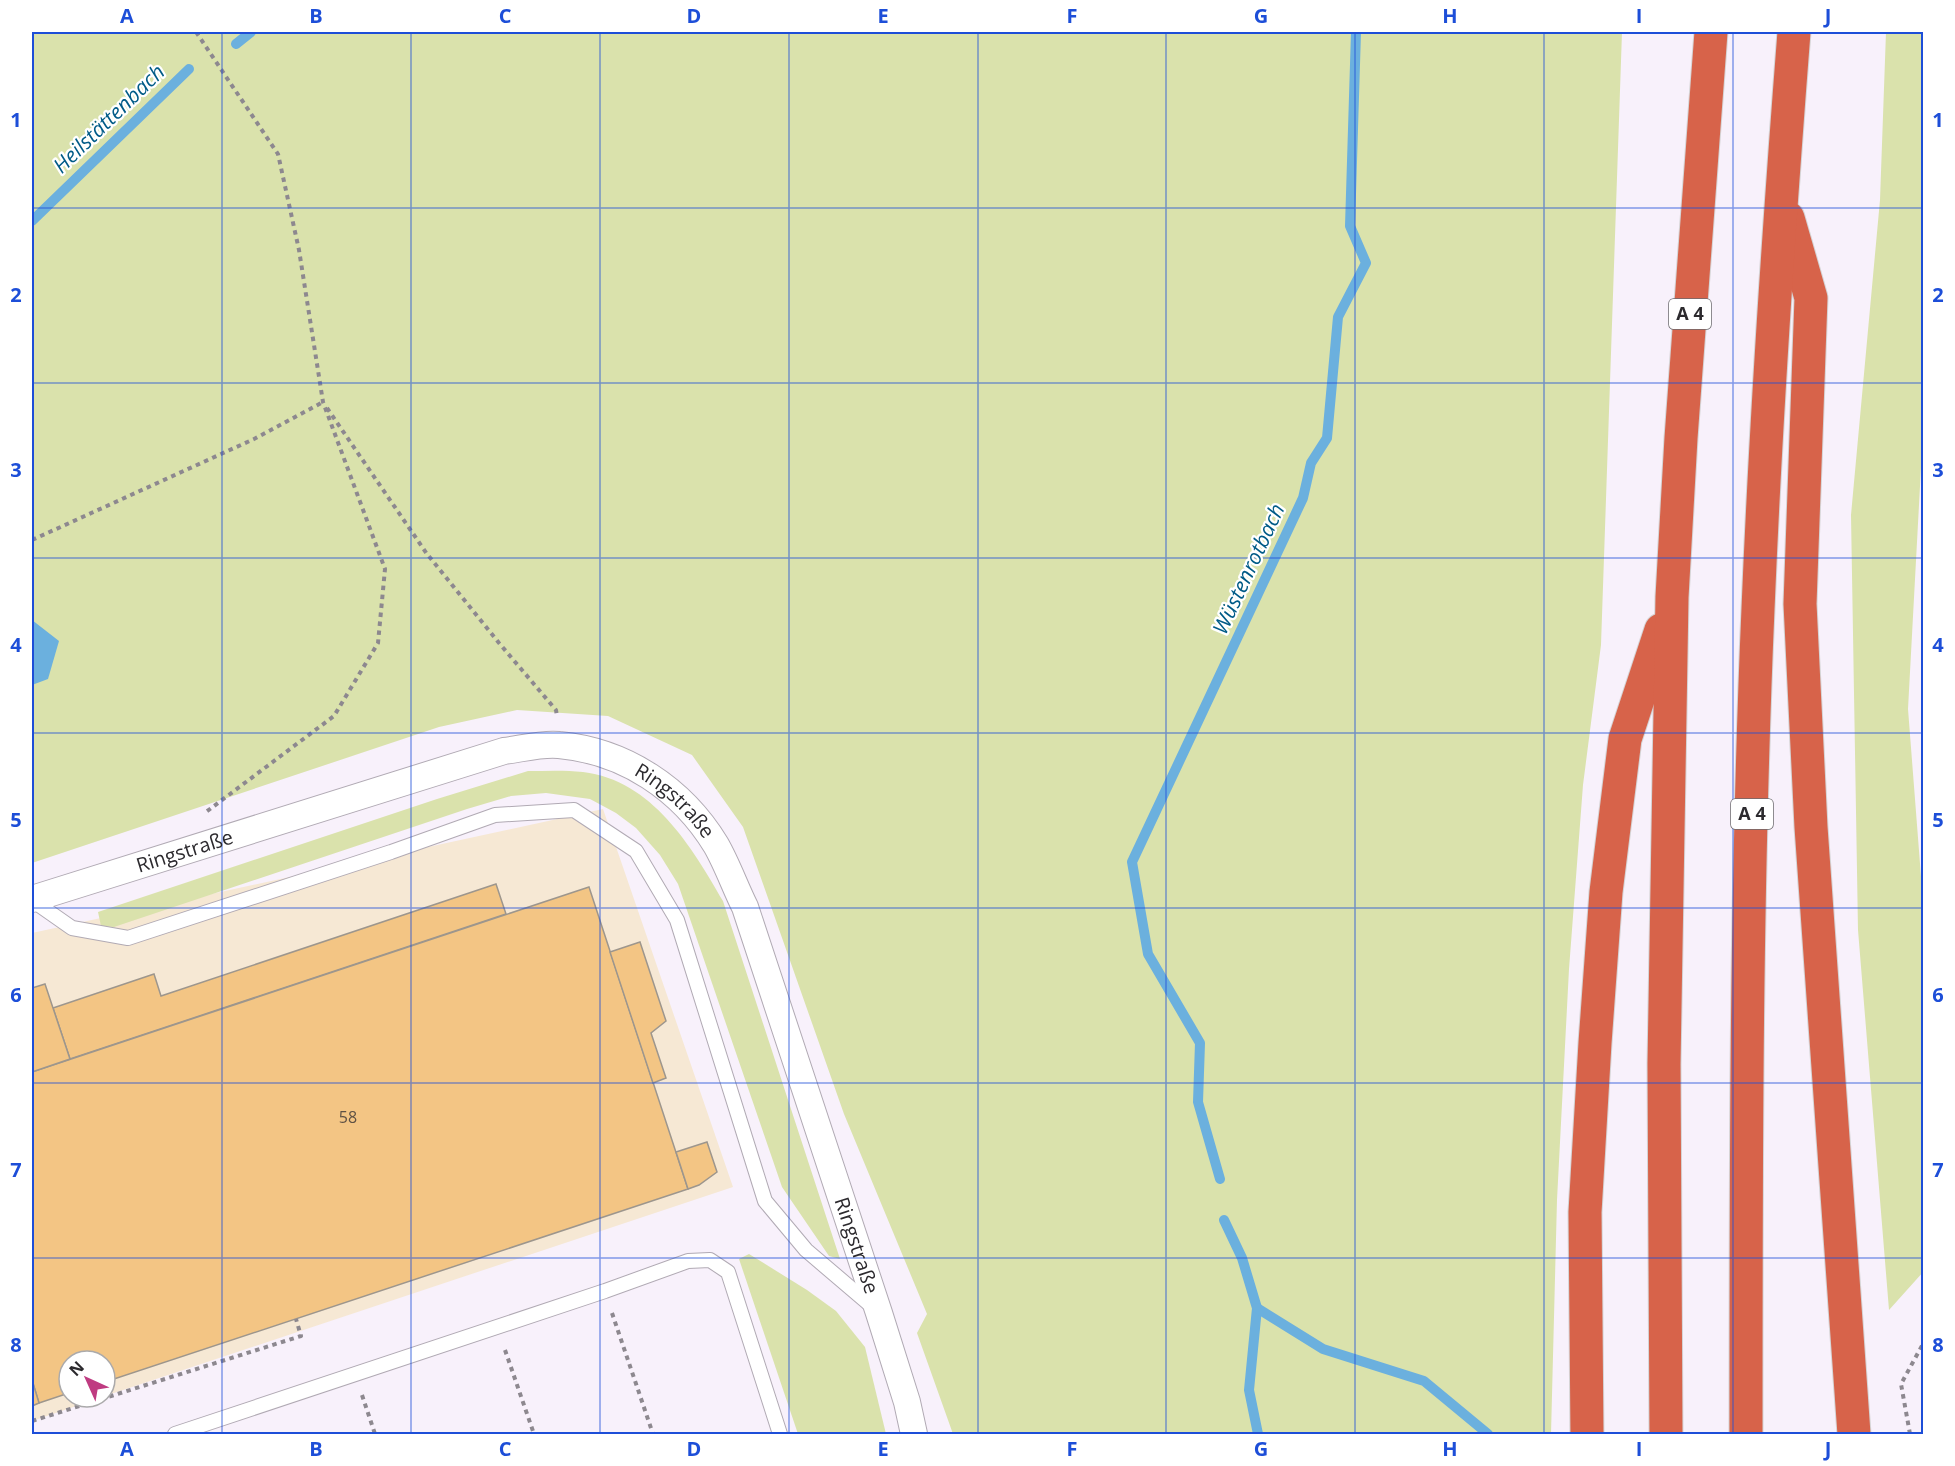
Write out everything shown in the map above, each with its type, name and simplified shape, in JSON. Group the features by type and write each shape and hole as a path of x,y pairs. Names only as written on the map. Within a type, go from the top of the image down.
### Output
{"highway":[{"name":"A 4","path":"1666,1434 1664,1064 1672,597 1681,438 1711,32"},
{"name":"A 4","path":"1746,1434 1747,1034 1757,646 1780,193 1794,32"},
{"path":"1780,193 1811,298 1800,604 1811,827 1854,1434"},
{"path":"1587,1434 1586,1212 1606,892 1625,739 1672,597"}],"street":[{"name":"Ringstraße","path":"32,900 504,751 558,744 604,754 646,772 689,806 716,846 745,908 879,1313 907,1402 914,1434"}],"lane":[{"path":"32,900 72,928 128,938 392,852 495,815 574,810 636,851 677,920 765,1201 807,1250 879,1313"},
{"path":"175,1434 688,1261 710,1260 728,1272 780,1434"}],"path":[{"path":"196,32 278,154 299,250 324,402 385,569 378,644 334,716 204,813 204,845"},
{"path":"32,540 254,439 324,402"},
{"path":"324,402 427,554 556,710 558,744"},
{"path":"604,1291 653,1434"},
{"path":"32,1421 301,1336 296,1319"},
{"path":"498,1326 534,1434"},
{"path":"1910,1434 1901,1384 1923,1342"},
{"path":"355,1374 375,1434"}],"shaded area":[{"path":"603,809 733,1187 117,1392 117,1349 57,1349 57,1409 68,1409 32,1421 32,933"}],"green space":[{"path":"32,32 1622,32 1601,645 1583,785 1569,969 1557,1200 1551,1434 953,1434 917,1333 927,1314 844,1114 743,827 692,755 608,716 517,710 439,727 32,863"},
{"path":"1886,32 1924,32 1924,412 1908,709 1924,915 1924,1271 1889,1310 1858,930 1851,515 1880,200"},
{"path":"528,771 583,772 608,778 630,788 667,819 698,859 723,901 840,1259 829,1256 782,1187 678,884 660,855 636,828 616,813 590,799 546,793 511,796 114,927 101,926 98,912"},
{"path":"749,1254 836,1311 865,1347 886,1434 798,1434 739,1259"}],"water":[{"path":"32,620 59,641 48,679 32,685"}],"building":[{"path":"496,884 506,914 70,1059 53,1008 154,974 161,996"},
{"path":"589,887 688,1189 117,1378 117,1349 57,1349 57,1397 39,1403 32,1380 32,1072"},
{"path":"640,942 666,1021 651,1033 666,1078 653,1083 610,952"},
{"path":"45,984 70,1059 32,1072 32,988"},
{"path":"707,1142 717,1172 699,1185 688,1189 676,1152"},
{"path":"32,1380 39,1403 32,1406"}],"waterway":[{"name":"Heilstättenbach","path":"236,44 251,32"},
{"name":"Wüstenrotbach","path":"1220,1179 1198,1102 1200,1043 1148,954 1132,862 1303,498 1311,463 1327,438 1338,317 1366,263 1350,226 1356,32"},
{"name":"Heilstättenbach","path":"32,221 189,69"},
{"path":"1224,1220 1242,1258 1257,1308 1249,1390 1258,1434"},
{"path":"1257,1308 1323,1349 1424,1381 1488,1434"}]}
